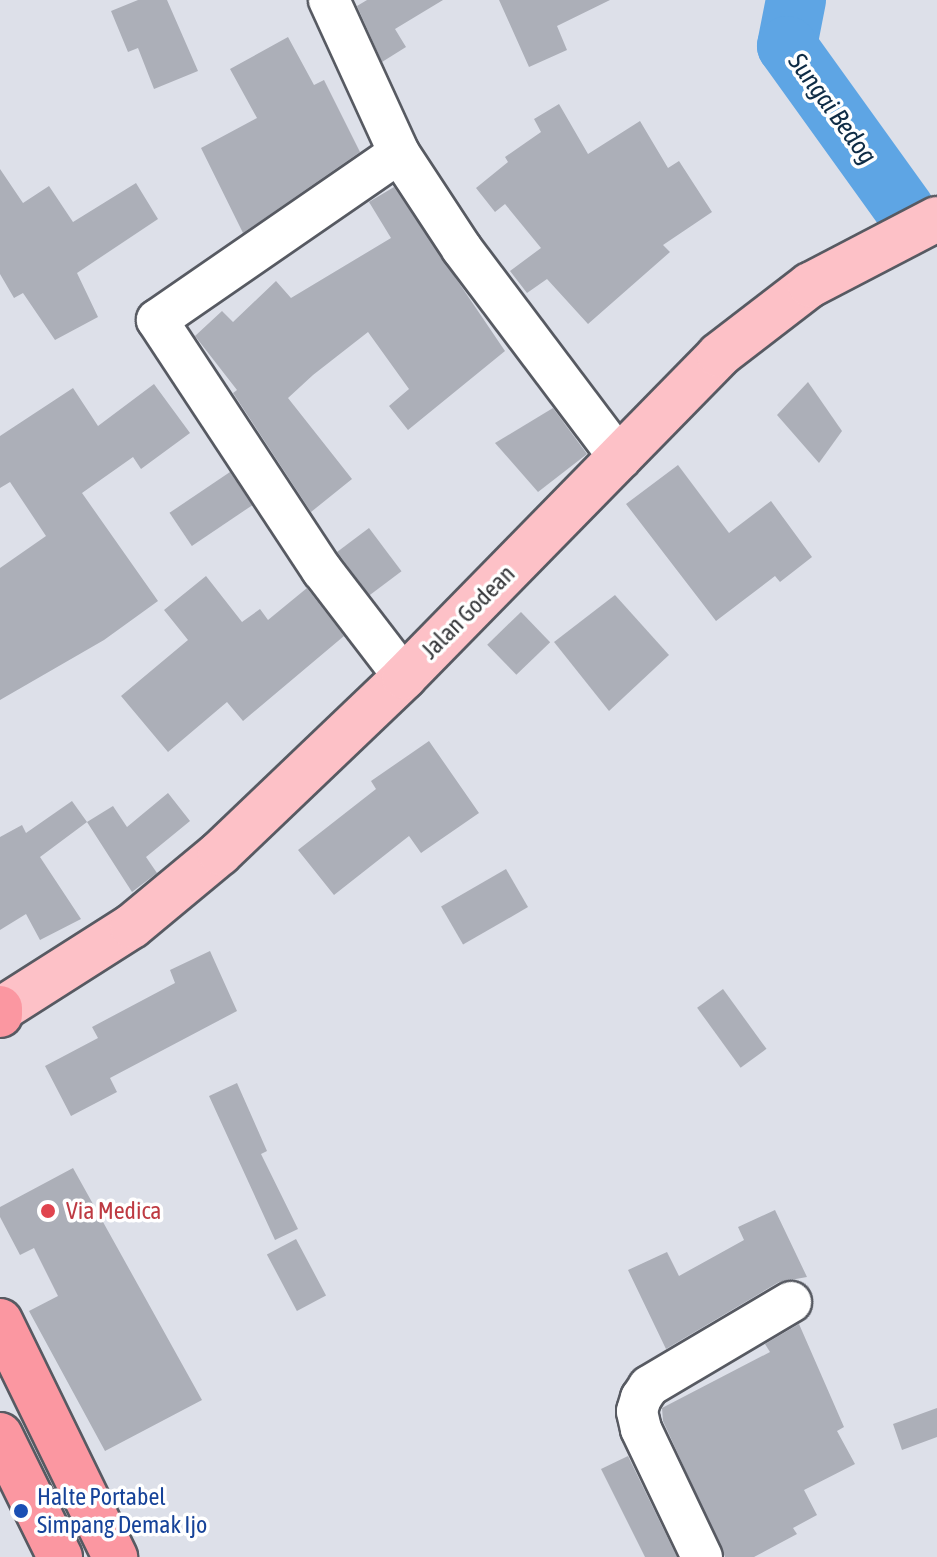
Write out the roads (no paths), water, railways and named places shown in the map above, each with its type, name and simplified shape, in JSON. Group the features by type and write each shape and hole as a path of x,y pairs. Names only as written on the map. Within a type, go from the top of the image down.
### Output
{"highway":[{"path":"0,1321 115,1557"},
{"path":"0,1435 60,1557"}],"main road":[{"name":"Jalan Godean","path":"1,1010 143,917 220,853 404,677 719,355 810,285 937,219"}],"street":[{"path":"329,0 399,153 462,249 620,459"},
{"path":"399,153 157,320 322,570 404,677"},
{"path":"702,1557 637,1411 649,1386 791,1302"}],"waterway":[{"name":"Sungai Bedog","path":"796,0 787,46 905,210"}],"place":[{"name":"Via Medica","path":"48,1211"},
{"name":"Halte Portabel Simpang Demak Ijo","path":"21,1511"}]}
